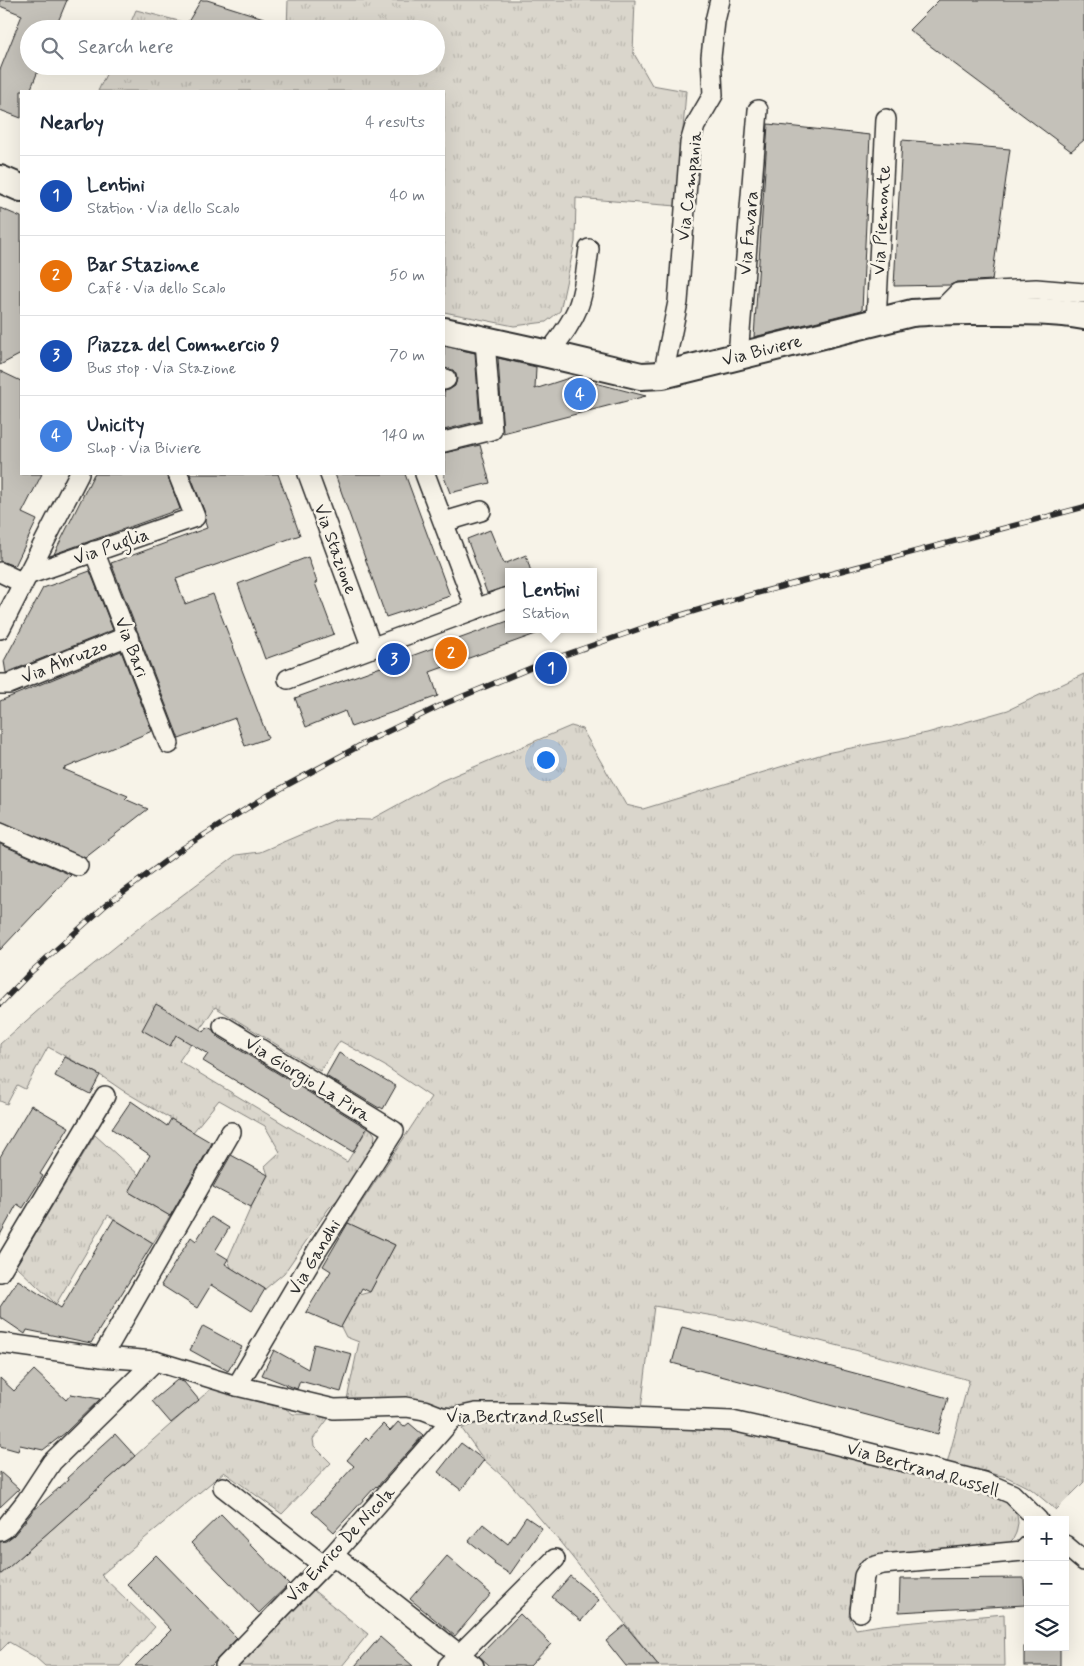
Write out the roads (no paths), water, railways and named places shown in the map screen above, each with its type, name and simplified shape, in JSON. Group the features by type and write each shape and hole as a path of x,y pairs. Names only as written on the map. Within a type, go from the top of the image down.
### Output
{"main road":[{"path":"0,180 20,188"},
{"name":"Via Biviere","path":"445,331 641,376 663,375 912,313 941,310 1064,312 1084,316"}],"street":[{"name":"Via Campania","path":"663,375 678,302 690,143 695,126 713,95 711,57 715,21 720,0"},
{"name":"Via Favara","path":"738,356 758,110"},
{"name":"Via Piemonte","path":"876,322 886,119"},
{"path":"548,354 566,330 578,306 589,249"},
{"path":"941,310 958,293 1036,289 1084,293"},
{"path":"445,442 492,430 485,341"},
{"path":"0,629 78,475"},
{"name":"Via Puglia","path":"25,579 94,551 195,517 178,475"},
{"name":"Via Stazione","path":"308,475 372,648"},
{"path":"425,475 473,602"},
{"path":"444,522 481,510"},
{"name":"Via Bari","path":"94,551 169,744"},
{"path":"0,572 25,579"},
{"path":"288,679 372,648 473,602 505,597"},
{"name":"Via Abruzzo","path":"0,684 9,684 128,636"},
{"path":"0,832 78,866"},
{"name":"Via Giorgio La Pira","path":"223,1026 394,1131"},
{"path":"0,1272 105,1096"},
{"name":"Via Gandhi","path":"238,1386 318,1249 394,1131"},
{"path":"102,1357 231,1132"},
{"name":"Via Bertrand Russell","path":"0,1343 102,1357 155,1361 238,1386 334,1409 406,1408 424,1410 442,1417 453,1418 476,1413 524,1413 732,1421 826,1442 984,1482 1012,1494 1034,1516"},
{"path":"0,1531 5,1528 27,1500 52,1462 155,1361"},
{"name":"Via Enrico De Nicola","path":"225,1666 328,1560 453,1418"},
{"path":"223,1487 328,1560 460,1662 554,1559"},
{"path":"860,1612 864,1576 869,1568 883,1564 1024,1549"},
{"path":"1069,1549 1084,1562"}],"railway":[{"path":"0,1004 31,972 106,905 183,848 267,796 372,739 444,704 550,660 668,619 735,599 1084,507"}],"place":[{"name":"Unicity","path":"580,394"},
{"name":"Bar Stazione","path":"451,653"},
{"name":"Piazza del Commercio 9","path":"394,659"},
{"name":"Lentini","path":"551,668"}]}
